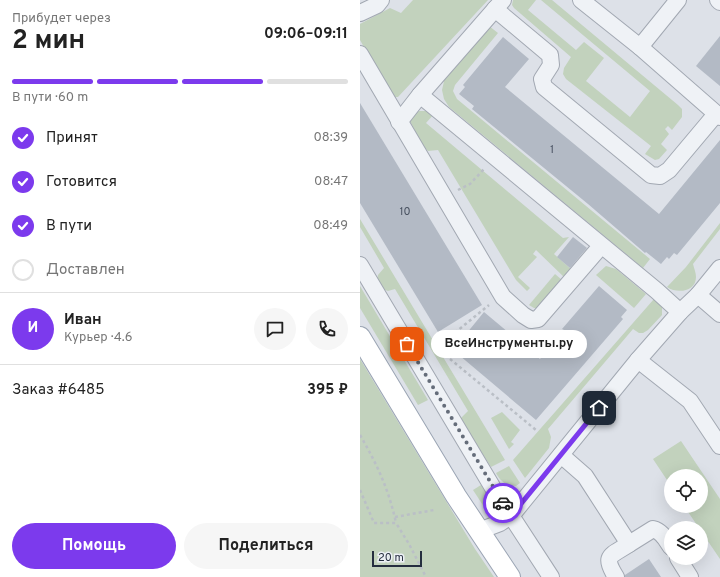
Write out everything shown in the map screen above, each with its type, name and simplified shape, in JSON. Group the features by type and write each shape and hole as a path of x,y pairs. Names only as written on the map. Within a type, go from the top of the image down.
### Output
{"main road":[{"path":"360,337 479,531 510,577"}],"street":[{"path":"360,13 376,5 381,0"},
{"path":"399,122 420,95 499,5 550,55 551,65 542,79 544,87 651,175 660,176 669,170 718,115 640,47 581,0"},
{"path":"640,47 678,0"},
{"path":"360,54 503,297 523,315 531,320 538,319 601,246"},
{"path":"420,95 657,291 680,312"},
{"path":"360,264 493,488 551,577"},
{"path":"479,531 500,523 511,516 638,360 680,312 698,296 720,268"},
{"path":"698,296 720,314"},
{"path":"638,360 690,401 720,446"},
{"path":"561,455 585,476 629,544"},
{"path":"616,577 608,564 612,555 653,529 658,530 664,536"},
{"path":"682,565 690,577"}],"path":[{"path":"461,189 476,179 494,157"},
{"path":"441,344 486,307 503,297"},
{"path":"450,359 536,430"},
{"path":"360,435 373,457 390,496 396,523 426,577"},
{"path":"360,490 374,523 396,523"},
{"path":"395,517 434,510"}],"green space":[{"path":"413,0 488,0 398,97 393,97 360,40 360,24 390,8 401,13"},
{"path":"513,0 536,0 528,10 576,50 584,42 604,58 586,81 630,117 650,91 541,0 552,0 682,109 682,117 672,130 668,126 665,129 669,134 661,144 667,150 659,159 655,160 645,154 651,146 566,79 563,74 564,68 571,57 514,8 512,5"},
{"path":"489,26 498,33 455,85 453,91 457,99 650,259 643,268 449,107 444,99 442,90 445,77"},
{"path":"419,111 430,111 434,114 426,123 563,238 569,237 554,254 572,270 565,278 536,250 533,254 537,257 518,277 530,288 527,291 516,280 438,150 428,151 423,146 410,121"},
{"path":"360,219 505,460 491,467 460,419 468,411 395,289 388,291 382,289 377,280 378,275 384,268 360,227"},
{"path":"720,223 720,229 693,264 696,277 693,286 689,289 681,291 667,287 686,267"},
{"path":"606,266 616,269 646,294 634,308 596,275"},
{"path":"555,274 562,280 538,308 534,308 529,305"},
{"path":"360,286 428,400 418,405 360,308"},
{"path":"654,299 662,307 662,315 648,330 643,333 639,333 633,329 548,429 551,437 549,448 525,478 513,460"},
{"path":"360,359 475,549 494,577 360,577"},
{"path":"502,412 520,430 511,442 514,444 509,449 491,418"},
{"path":"681,441 700,469 664,469 664,476 653,459"},
{"path":"509,466 520,483 516,486 509,485 504,482 496,473"},
{"path":"708,481 720,499 720,559 708,541 708,521 694,521 689,513 708,513"},
{"path":"481,485 496,510 490,514 473,490"}],"building":[{"path":"720,36 720,86 696,66"},
{"path":"503,37 529,59 505,87 659,214 720,140 720,203 677,255 674,253 669,259 667,257 661,264 646,252 645,253 472,109 474,106 459,94 465,87 463,85"},
{"path":"360,103 482,305 438,332 360,203"},
{"path":"573,237 587,248 570,268 557,257"},
{"path":"599,286 627,310 621,317 623,319 536,420 453,350 484,312 540,359 564,330 562,329"},
{"path":"649,559 661,577 625,577 625,575"}],"way so far":[{"path":"407,344 503,503"}],"place":[{"name":"ВсеИнструменты.ру","path":"407,344"}],"route":[{"path":"503,503 511,516 599,408"}]}
